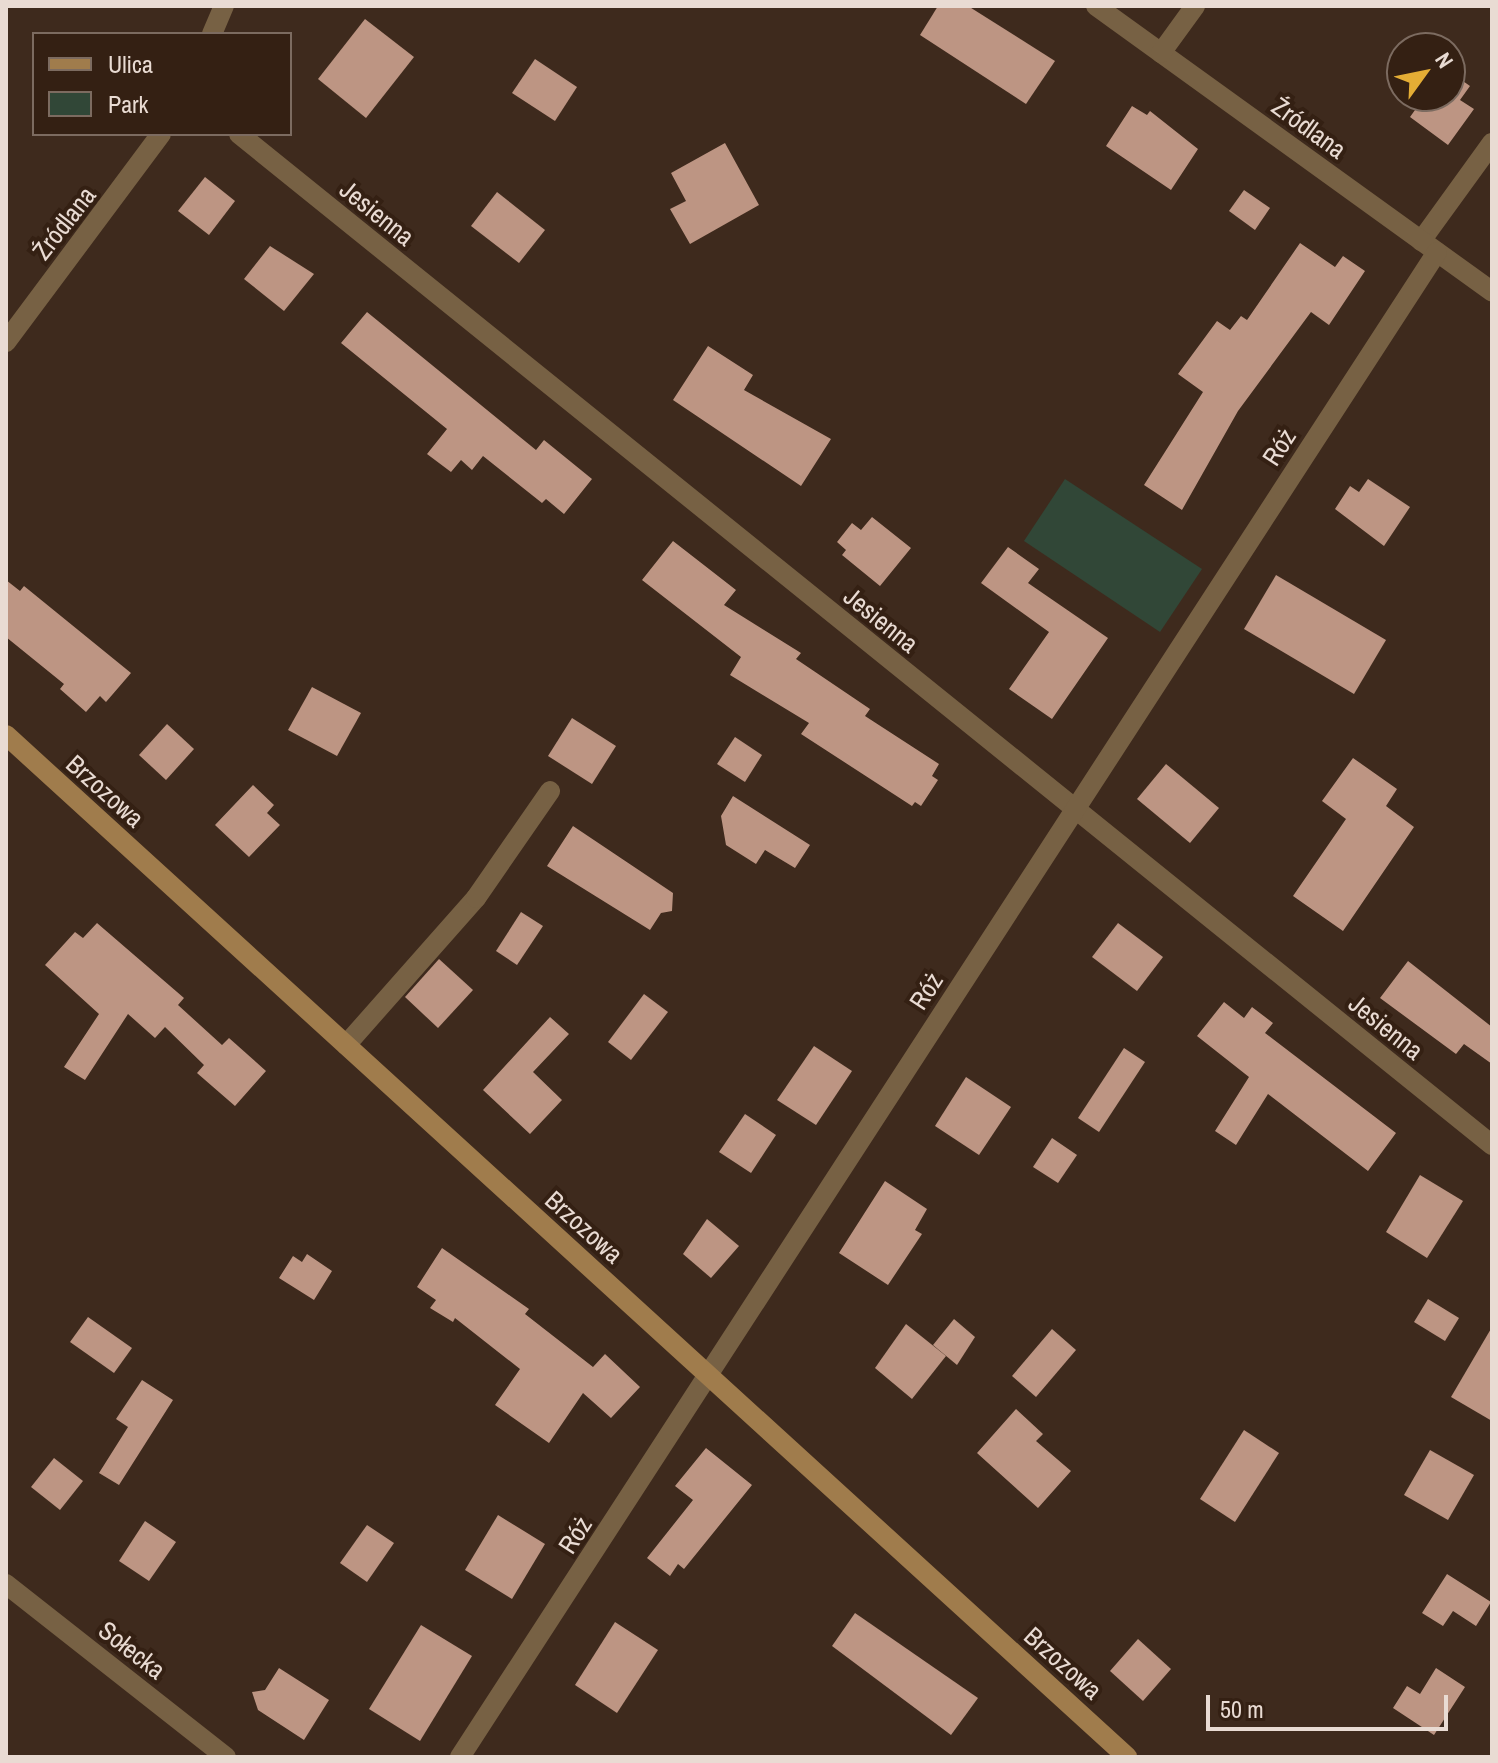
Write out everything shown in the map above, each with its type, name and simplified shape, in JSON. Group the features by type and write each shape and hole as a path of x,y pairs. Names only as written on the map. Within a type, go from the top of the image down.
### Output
{"street":[{"path":"213,32 224,6"},
{"name":"Źródlana","path":"1096,6 1492,292"},
{"path":"1161,53 1195,6"},
{"name":"Źródlana","path":"6,342 160,136"},
{"name":"Jesienna","path":"241,136 1492,1145"},
{"name":"Róż","path":"460,1757 710,1377 1074,809 1492,143"},
{"name":"Brzozowa","path":"6,735 1127,1757"},
{"path":"346,1045 476,898 550,791"},
{"name":"Sołecka","path":"6,1584 226,1757"}],"green space":[{"path":"1065,479 1202,569 1160,632 1024,541"}],"building":[{"path":"938,6 968,6 1055,61 1026,104 920,35"},
{"path":"365,19 414,57 366,118 318,79"},
{"path":"535,59 577,87 555,121 512,93"},
{"path":"1466,104 1474,109 1448,145 1410,117 1414,112 1466,112"},
{"path":"1132,106 1147,115 1150,111 1198,149 1171,190 1106,146"},
{"path":"725,143 759,205 690,244 670,209 686,201 671,173"},
{"path":"205,177 235,201 209,235 178,211"},
{"path":"1244,190 1270,208 1255,230 1229,211"},
{"path":"497,192 545,230 519,263 471,226"},
{"path":"1300,243 1335,267 1343,256 1365,271 1329,325 1311,312 1238,411 1182,510 1144,485 1203,392 1178,374 1217,321 1230,330 1241,316 1247,320"},
{"path":"270,246 314,274 284,311 244,279"},
{"path":"367,312 536,450 544,440 592,479 564,514 546,499 542,503 483,456 472,470 461,460 451,472 427,454 447,429 341,343"},
{"path":"708,346 753,375 744,390 831,439 801,486 673,400"},
{"path":"1368,479 1410,507 1384,546 1335,509 1350,486 1359,492"},
{"path":"872,517 911,548 880,586 842,555 846,550 837,542 852,523 861,530"},
{"path":"673,541 736,590 724,605 801,653 796,659 870,709 865,716 939,764 932,776 938,780 921,806 915,802 912,806 801,734 809,723 730,675 741,657 642,580"},
{"path":"1008,547 1039,569 1028,583 1108,638 1052,719 1009,689 1049,632 981,583"},
{"path":"1276,575 1386,640 1354,694 1244,629"},
{"path":"6,580 20,591 24,586 131,673 106,702 100,696 86,712 60,689 64,684 6,637"},
{"path":"312,687 361,713 337,756 288,730"},
{"path":"572,718 616,746 592,784 548,756"},
{"path":"167,724 194,749 166,780 139,755"},
{"path":"735,737 762,755 745,782 717,764"},
{"path":"1353,758 1397,789 1386,806 1414,827 1343,931 1293,896 1346,819 1322,801"},
{"path":"1166,764 1219,808 1190,843 1137,799"},
{"path":"253,785 274,805 267,813 280,825 249,857 215,825"},
{"path":"733,796 810,845 795,868 765,850 756,864 726,845 721,816"},
{"path":"573,826 673,893 672,911 661,913 650,930 547,866"},
{"path":"521,912 543,926 517,965 496,951"},
{"path":"97,923 184,998 178,1005 222,1045 229,1038 266,1071 235,1106 197,1073 204,1065 165,1027 155,1038 128,1014 85,1080 64,1067 99,1014 45,965 75,932 83,938"},
{"path":"1118,923 1163,957 1137,991 1092,957"},
{"path":"439,959 473,990 438,1028 405,997"},
{"path":"1408,961 1492,1027 1492,1064 1464,1044 1456,1054 1380,998"},
{"path":"644,994 668,1012 631,1060 608,1042"},
{"path":"1224,1002 1244,1018 1252,1007 1273,1023 1265,1033 1396,1133 1368,1171 1268,1094 1236,1145 1215,1131 1249,1077 1197,1036"},
{"path":"550,1017 569,1034 533,1072 562,1100 530,1134 483,1090"},
{"path":"814,1046 852,1071 816,1125 777,1100"},
{"path":"1124,1048 1145,1062 1099,1132 1078,1118"},
{"path":"966,1077 1011,1107 979,1155 935,1126"},
{"path":"745,1114 776,1135 751,1173 719,1152"},
{"path":"1052,1138 1077,1155 1058,1183 1033,1167"},
{"path":"1420,1175 1463,1201 1427,1258 1386,1232"},
{"path":"885,1181 927,1209 915,1230 922,1234 888,1285 839,1253"},
{"path":"707,1219 739,1246 711,1278 683,1254"},
{"path":"442,1248 529,1309 525,1314 593,1367 605,1354 640,1387 611,1418 583,1393 549,1443 495,1405 520,1369 455,1318 453,1322 430,1308 436,1300 417,1287"},
{"path":"307,1254 332,1271 314,1300 279,1278 293,1256 302,1262"},
{"path":"1428,1299 1459,1318 1445,1341 1414,1322"},
{"path":"88,1317 132,1348 114,1373 70,1342"},
{"path":"954,1319 975,1337 957,1365 933,1345"},
{"path":"906,1324 946,1356 912,1399 875,1368"},
{"path":"1492,1327 1492,1421 1451,1397"},
{"path":"1052,1329 1076,1350 1036,1397 1012,1376"},
{"path":"142,1380 173,1400 119,1485 99,1473 128,1427 116,1419"},
{"path":"1016,1409 1043,1434 1036,1441 1071,1471 1038,1508 977,1453"},
{"path":"1244,1430 1279,1453 1235,1522 1200,1499"},
{"path":"706,1448 752,1485 684,1569 678,1564 670,1576 647,1558 693,1500 675,1486"},
{"path":"1430,1450 1474,1475 1448,1520 1404,1495"},
{"path":"54,1458 83,1481 60,1510 31,1487"},
{"path":"498,1515 545,1544 512,1599 465,1570"},
{"path":"145,1521 176,1542 149,1581 119,1561"},
{"path":"367,1525 394,1543 367,1582 340,1563"},
{"path":"1447,1574 1491,1602 1476,1626 1453,1611 1443,1626 1422,1613"},
{"path":"855,1613 978,1698 951,1735 832,1646"},
{"path":"615,1622 658,1650 617,1713 575,1685"},
{"path":"421,1625 472,1656 420,1741 369,1709"},
{"path":"1138,1639 1171,1669 1143,1701 1110,1671"},
{"path":"279,1668 329,1700 304,1740 258,1710 252,1692 265,1690"},
{"path":"1436,1668 1465,1687 1434,1735 1393,1708 1407,1686 1420,1694"}]}
